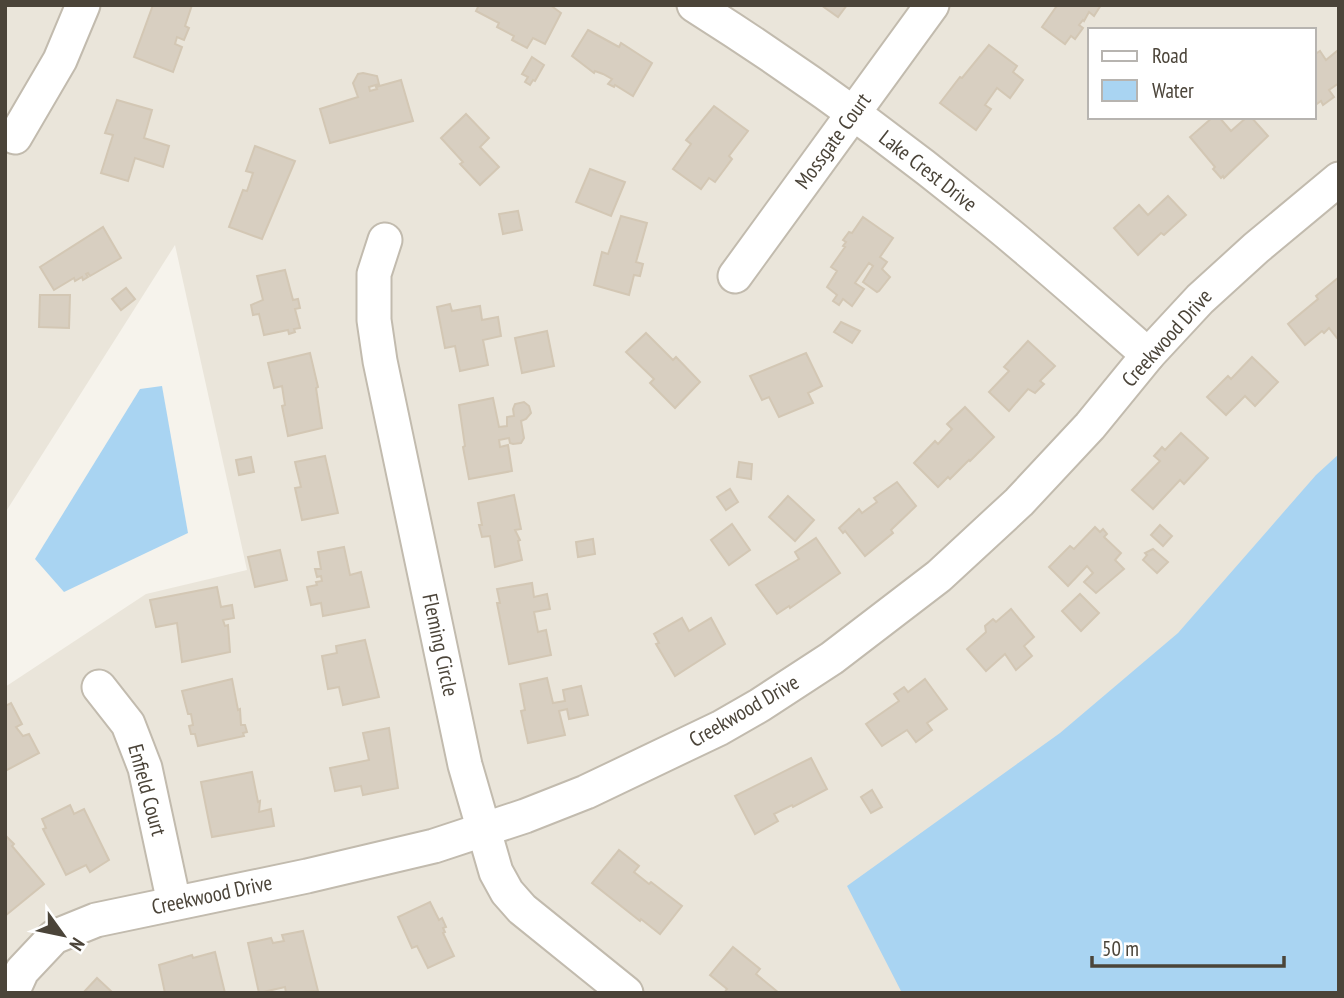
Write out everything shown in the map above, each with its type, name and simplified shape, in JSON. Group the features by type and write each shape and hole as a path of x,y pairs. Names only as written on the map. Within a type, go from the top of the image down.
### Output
{"street":[{"path":"15,137 60,60 83,5"},
{"name":"Lake Crest Drive","path":"694,5 853,114 980,210 1148,355"},
{"name":"Mossgate Court","path":"735,276 932,5"},
{"name":"Creekwood Drive","path":"12,993 22,971 54,937 96,920 435,846 525,816 633,771 761,705 832,658 939,576 1019,502 1090,426 1148,355 1200,299 1339,179"},
{"name":"Fleming Circle","path":"386,240 373,274 374,320 380,361 465,765 496,872 507,892 522,909 626,993"},
{"name":"Enfield Court","path":"99,687 128,724 145,768 174,903"}],"shaded area":[{"path":"5,5 1339,5 1339,993 5,993 5,687 146,594 247,570 175,245 5,513"}],"water":[{"path":"162,386 188,533 64,592 35,559 140,389"},
{"path":"1339,454 1339,993 902,993 847,886 1060,733 1178,633 1316,475"}],"building":[{"path":"153,5 192,5 185,26 189,28 184,40 177,37 175,44 182,47 173,72 134,57"},
{"path":"479,5 550,5 561,13 545,44 533,38 527,48 512,40 514,36 497,27 499,23 476,11"},
{"path":"821,5 847,5 838,17"},
{"path":"1054,5 1101,5 1094,16 1089,12 1079,25 1083,28 1075,39 1071,36 1065,44 1042,27 1056,7"},
{"path":"588,30 619,47 621,43 652,63 633,96 615,85 614,87 608,84 612,79 595,71 594,73 572,56"},
{"path":"989,45 1017,66 1013,72 1023,80 1010,98 997,88 985,105 991,109 976,130 940,103"},
{"path":"1320,51 1326,60 1337,51 1339,54 1339,83 1329,90 1334,97 1323,105 1321,101 1316,105 1316,54"},
{"path":"532,57 544,65 530,85 525,82 528,77 522,74"},
{"path":"358,74 377,76 379,84 369,87 370,91 401,80 413,121 330,143 320,109 358,97 353,83"},
{"path":"117,100 152,110 144,138 169,146 163,167 135,158 128,181 101,173 113,135 105,133"},
{"path":"714,106 748,131 729,156 732,159 715,182 709,178 701,189 673,169 691,144 686,140"},
{"path":"466,114 489,138 480,147 499,167 480,185 441,138"},
{"path":"1211,119 1221,119 1231,131 1245,119 1253,119 1268,136 1224,178 1213,169 1215,167 1190,137"},
{"path":"255,146 295,161 262,239 229,227 243,190 247,191 253,173 246,171"},
{"path":"590,169 625,182 611,216 576,202"},
{"path":"1168,196 1186,215 1164,235 1161,233 1138,255 1114,228 1139,205 1148,215"},
{"path":"518,211 522,230 503,234 499,214"},
{"path":"621,216 647,223 636,262 643,264 640,276 634,275 629,295 594,285 602,252 608,254"},
{"path":"863,217 893,238 880,257 887,262 882,269 890,277 877,292 863,282 873,266 869,263 855,283 864,289 852,306 843,299 839,305 833,301 837,295 827,287 837,271 831,267 845,247 843,246 846,242 843,240 849,232 852,233"},
{"path":"103,227 121,258 90,276 86,274 88,277 83,280 82,277 75,281 74,278 54,290 40,267"},
{"path":"285,270 293,300 298,299 300,308 295,309 300,328 289,334 288,330 264,335 259,314 253,315 251,305 263,300 257,276"},
{"path":"1339,277 1339,337 1329,328 1305,345 1288,324"},
{"path":"126,288 135,299 121,310 112,299"},
{"path":"40,295 70,295 69,328 39,327"},
{"path":"450,304 452,311 480,306 482,320 498,317 501,336 483,340 488,365 460,371 455,346 445,348 437,307"},
{"path":"841,322 860,331 852,343 834,332"},
{"path":"547,331 554,366 522,373 515,338"},
{"path":"646,333 673,360 676,357 700,382 675,408 650,383 654,379 626,352"},
{"path":"1028,341 1055,366 1040,381 1044,384 1035,393 1028,389 1009,411 989,392 1009,371 1004,367"},
{"path":"310,353 318,387 322,428 288,436 282,406 285,405 282,386 274,388 268,363"},
{"path":"806,353 822,386 808,393 813,403 779,417 769,397 762,400 750,376"},
{"path":"1252,357 1278,382 1255,406 1245,396 1226,415 1207,397 1228,376 1231,379"},
{"path":"493,398 499,427 507,426 507,417 514,416 515,404 524,402 529,406 531,413 521,421 524,438 521,443 513,444 509,438 499,440 500,447 508,445 512,471 469,479 459,405"},
{"path":"965,407 994,437 938,487 914,463 935,441 938,444 952,429 947,424"},
{"path":"1181,433 1208,458 1184,484 1180,480 1153,509 1132,490 1160,461 1154,456 1162,447 1165,450"},
{"path":"325,456 338,513 302,520 295,488 301,487 295,462"},
{"path":"251,457 254,472 239,475 236,460"},
{"path":"739,462 752,464 751,479 737,477"},
{"path":"897,482 916,506 891,530 893,533 865,556 845,531 843,533 839,528 859,509 862,513 877,502 874,498"},
{"path":"730,489 738,502 726,510 717,497"},
{"path":"514,495 521,529 515,530 520,540 522,560 495,567 490,536 482,537 478,503"},
{"path":"788,496 814,520 795,541 769,517"},
{"path":"732,524 750,550 729,565 711,540"},
{"path":"1160,525 1172,536 1163,546 1151,535"},
{"path":"1095,527 1100,532 1103,529 1107,534 1104,537 1121,553 1115,560 1124,569 1096,593 1084,582 1093,573 1087,566 1068,586 1049,567 1070,546 1074,549"},
{"path":"816,538 840,573 777,614 756,585 799,559 795,552"},
{"path":"593,539 595,554 578,557 576,542"},
{"path":"344,547 350,575 361,572 369,607 323,616 321,603 311,605 307,587 322,581 321,576 317,577 315,569 321,569 318,552"},
{"path":"1153,549 1168,562 1157,573 1143,560 1147,555 1145,553"},
{"path":"280,550 287,580 255,587 248,557"},
{"path":"532,583 534,597 547,594 550,609 534,612 538,632 546,630 551,655 509,664 497,603 500,603 497,589"},
{"path":"217,587 221,607 232,605 234,618 223,620 225,626 228,625 230,652 182,662 177,623 156,627 150,600"},
{"path":"1080,594 1099,613 1081,631 1062,611"},
{"path":"1011,609 1034,637 1024,646 1032,656 1016,670 1005,654 986,671 967,649 986,632 985,626 993,619 996,622"},
{"path":"682,618 689,631 711,618 725,644 675,676 656,644 659,643 654,634"},
{"path":"365,640 379,697 343,705 339,687 328,689 322,656 337,653 336,646"},
{"path":"547,678 553,703 565,701 563,690 581,686 588,715 569,719 567,709 559,711 565,735 528,743 521,711 525,710 520,684"},
{"path":"232,679 241,725 245,725 247,732 243,733 244,736 198,746 195,734 191,734 191,714 188,714 182,691"},
{"path":"925,679 947,709 927,723 932,730 916,742 907,730 882,746 866,724 899,701 894,694 904,687 908,692"},
{"path":"11,703 22,724 16,727 23,736 29,734 39,753 5,771 5,706"},
{"path":"389,728 398,788 363,795 361,786 335,791 330,768 369,760 363,733"},
{"path":"811,758 827,789 774,814 778,821 755,834 735,796"},
{"path":"252,772 258,802 260,801 259,812 271,809 274,826 212,837 201,782"},
{"path":"872,790 882,807 871,813 861,797"},
{"path":"70,805 74,814 84,809 109,860 90,872 86,865 66,875 43,829 46,828 42,819"},
{"path":"5,835 44,884 5,916"},
{"path":"619,850 639,866 634,872 682,906 660,934 592,883"},
{"path":"430,902 439,920 442,918 446,927 443,928 443,933 454,956 428,968 417,946 412,948 398,917"},
{"path":"303,931 318,991 286,993 285,987 259,993 248,943 271,938 273,943 284,941 282,935"},
{"path":"733,947 760,969 756,974 779,993 724,993 727,989 710,975"},
{"path":"215,952 225,993 165,993 159,965 192,955 193,958"},
{"path":"97,978 113,993 83,993"}]}
